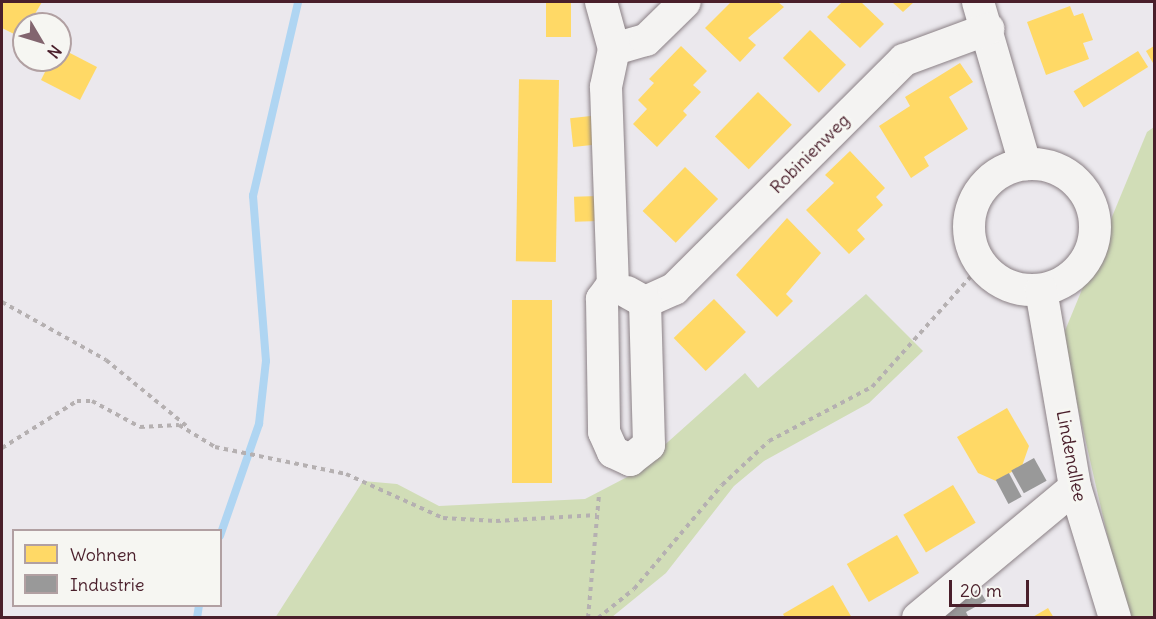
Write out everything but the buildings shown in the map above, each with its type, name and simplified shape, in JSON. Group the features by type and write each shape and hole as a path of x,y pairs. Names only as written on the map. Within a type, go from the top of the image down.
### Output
{"street":[{"path":"601,2 614,49 606,87 613,284 602,299 604,432 613,452 630,460 649,445 645,302 613,284"},
{"path":"614,49 646,40 685,2"},
{"path":"982,9 1025,164"},
{"name":"Robinienweg","path":"645,302 674,289 904,60 982,9"},
{"path":"1025,164 1063,171 1089,200 1095,219 1094,239 1076,273 1041,290 998,281 971,247 968,224 985,183 1025,164"},
{"name":"Lindenallee","path":"1041,290 1075,487 1115,618"},
{"path":"918,618 1075,487"}],"path":[{"path":"598,618 634,589 722,484 769,441 872,387 973,274"},
{"path":"2,302 106,360 189,429 197,440 216,447 346,474 444,518 496,521 597,515"},
{"path":"2,448 77,401 92,401 140,427 189,429"},
{"path":"588,618 599,494"}],"green space":[{"path":"1154,127 1154,617 1126,617 1062,338 1147,132"},
{"path":"866,294 923,351 869,403 764,461 734,486 666,573 612,617 275,618 363,481 397,484 439,506 585,499 631,475 745,373 758,388"}],"waterway":[{"path":"222,530 259,424 266,361 253,196 298,2"},
{"path":"197,618 199,607"}]}
